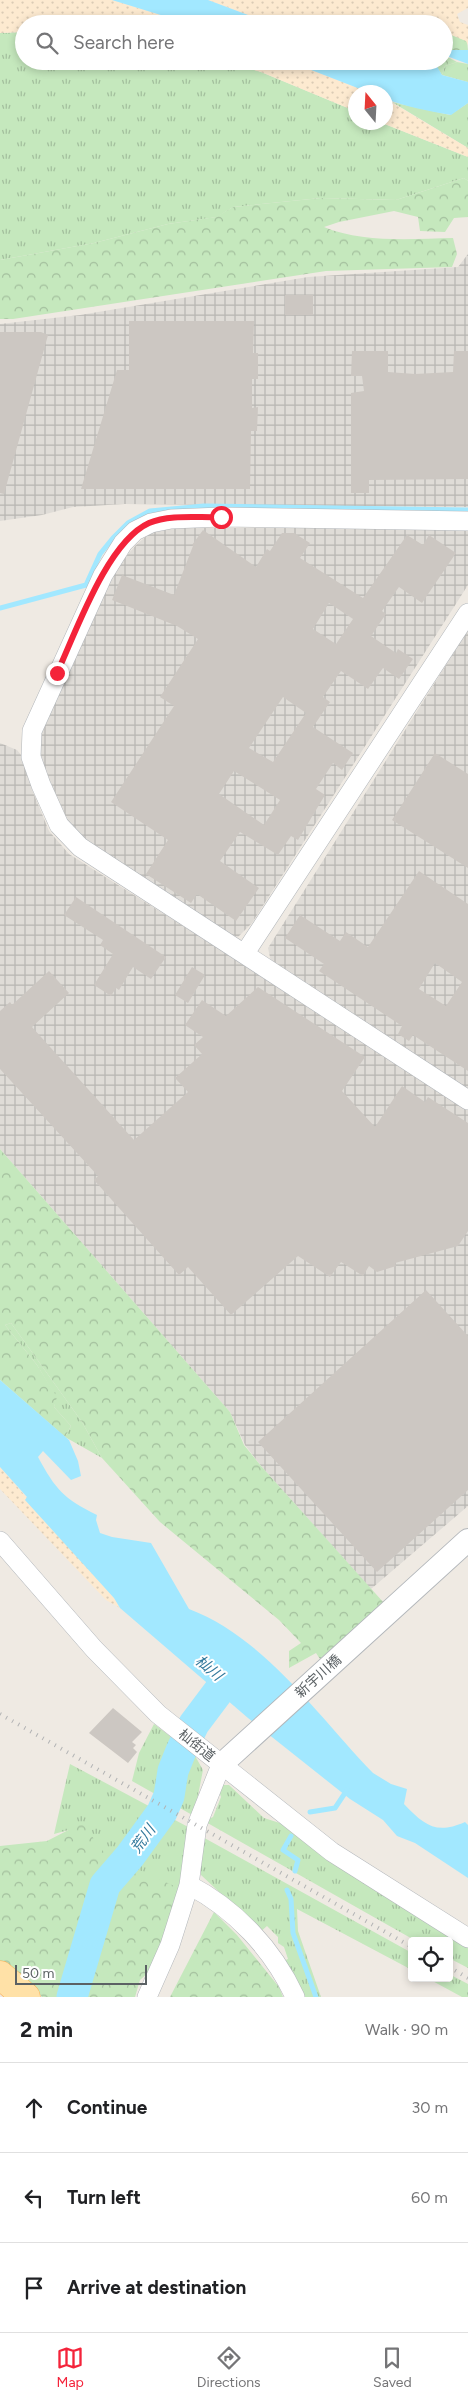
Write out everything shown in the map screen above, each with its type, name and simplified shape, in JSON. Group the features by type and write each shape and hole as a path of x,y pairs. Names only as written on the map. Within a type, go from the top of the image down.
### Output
{"main road":[{"path":"0,1975 26,1997"}],"street":[{"path":"468,522 221,517 171,519 150,523 135,531 123,543 103,574 32,731 31,757 41,785 59,824 80,848 245,953 468,1100"},
{"path":"245,953 468,612"},
{"name":"新宇川橋","path":"229,1758 468,1540"},
{"name":"杣街道","path":"0,1541 94,1649 158,1714 200,1748 229,1758 196,1825 188,1885 170,1945 147,1997"},
{"path":"229,1758 332,1852 468,1938"},
{"path":"188,1885 214,1898 248,1928 285,1975 295,1997"}],"shaded area":[{"path":"468,254 468,507 125,504 73,507 42,515 0,521 0,324 80,315 308,277 458,267"},
{"path":"169,528 468,528 468,585 252,923 238,937 226,933 82,839 59,813 39,751 44,719 115,569 136,545 151,532"},
{"path":"468,630 468,1089 271,962 268,948"},
{"path":"0,743 17,750 22,756 33,792 49,831 69,854 468,1106 468,1506 371,1589 261,1466 245,1445 230,1412 0,1149"}],"green space":[{"path":"15,32 15,70 254,70 348,108 348,130 393,130 393,127 468,157 468,181 464,178 396,200 321,198 233,207 217,217 168,224 94,243 0,260 0,33"},
{"path":"453,36 467,41 468,50 453,51"},
{"path":"457,62 468,64 468,82 442,75 444,70 453,70 453,63"},
{"path":"393,102 450,115 468,103 468,148"},
{"path":"464,178 468,181 468,217 454,218 445,232 420,231 418,217 394,211 339,222 324,227 354,236 370,238 453,238 457,254 452,267 326,271 13,319 0,319 0,260 94,243 168,224 216,217 233,207 321,198 396,200"},
{"path":"0,1149 230,1412 244,1445 384,1603 320,1659 316,1653 289,1668 289,1651 301,1643 279,1620 160,1522 102,1458 82,1422 11,1323 5,1325 37,1365 57,1397 54,1407 71,1426 65,1437 0,1380"},
{"path":"11,1323 82,1422 102,1458 65,1437 71,1426 54,1407 56,1397 37,1365 5,1325"},
{"path":"154,1724 194,1754 203,1770 194,1816 132,1781 139,1753"},
{"path":"70,1764 190,1828 180,1891 106,1858 80,1827 54,1834"},
{"path":"223,1785 229,1785 264,1818 286,1825 468,1946 468,1968 453,1960 453,1937 409,1937 204,1821 213,1817 221,1797 219,1791"},
{"path":"82,1823 106,1855 183,1890 171,1952 140,1980 135,1997 42,1997 29,1982 0,1962 0,1846 47,1841"},
{"path":"199,1835 408,1951 408,1968 297,1909 298,1931 321,1997 297,1997 281,1962 288,1959 284,1947 278,1943 278,1937 267,1926 259,1933 201,1875"},
{"path":"214,1912 237,1935 279,1987 283,1997 170,1997"},
{"path":"453,1976 468,1984 468,1997 462,1997 434,1982 453,1982"}],"sand":[{"path":"0,0 112,0 161,15 15,15 15,32 0,33"},
{"path":"208,0 468,0 468,8 457,14 460,22 468,25 468,45 466,41 453,36 453,15 248,15"},
{"path":"254,70 311,70 350,85 348,85 348,108"},
{"path":"393,103 468,148 468,157 393,127"},
{"path":"0,1467 114,1598 120,1608 106,1600 0,1489"}],"water":[{"path":"112,0 208,0 248,15 161,15"},
{"path":"453,50 468,50 468,64 453,58"},
{"path":"311,70 439,70 442,75 468,82 468,103 451,115 393,101 393,85 350,85"},
{"name":"杣川","path":"0,1380 69,1440 78,1461 81,1476 71,1480 43,1451 38,1457 50,1478 68,1498 97,1515 96,1520 100,1533 112,1537 151,1543 189,1609 216,1622 266,1658 289,1680 373,1773 391,1784 407,1789 404,1804 418,1818 438,1828 455,1826 465,1822 468,1825 468,1878 415,1843 397,1836 383,1820 350,1799 248,1718 120,1608 114,1598 25,1500 27,1497 0,1467"}],"building":[{"path":"285,295 313,295 313,315 285,315"},
{"path":"129,321 254,321 253,353 258,353 258,379 252,379 252,408 258,407 257,431 251,431 250,489 81,489 117,370 129,370"},
{"path":"0,332 41,332 48,335 4,494 0,493"},
{"path":"352,351 388,351 388,372 415,374 453,372 454,351 468,351 468,479 369,480 369,493 351,493 351,393 364,391 362,376 351,376"},
{"path":"203,530 256,567 267,549 270,551 282,533 294,533 310,543 300,558 363,598 407,535 423,545 429,535 456,553 422,603 399,587 382,611 386,614 371,636 396,653 398,649 413,659 399,679 383,668 368,689 341,671 323,697 330,702 313,727 353,753 342,770 333,763 316,789 325,795 298,840 291,836 278,855 240,832 220,861 259,888 236,921 197,894 191,903 146,874 168,840 111,802 174,706 160,697 198,639 177,626 112,600 122,575 174,595 192,545","holes":["329,603 353,619 336,644 313,629","283,697 306,713 273,762 249,748","234,771 280,800 264,825 219,794"]},
{"path":"435,753 468,774 468,868 392,820"},
{"path":"419,871 468,904 468,1071 413,1035 409,1041 398,1034 402,1026 319,971 324,964 285,938 300,915 340,941 346,932 368,947","holes":["435,963 462,982 446,1006 419,989"]},
{"path":"76,897 166,957 151,979 133,967 119,990 116,988 111,996 94,985 113,954 100,945 103,940 64,915"},
{"path":"192,967 205,975 188,1003 175,995"},
{"path":"49,971 69,993 32,1027 134,1140 188,1092 175,1078 202,1054 194,1045 203,1037 185,1025 202,1000 226,1016 258,987 365,1057 342,1091 375,1127 402,1086 425,1102 428,1097 468,1123 468,1231 458,1246 395,1263 396,1266 377,1272 369,1266 363,1276 341,1262 330,1277 298,1256 231,1315 188,1267 179,1275 94,1180 98,1176 0,1069 0,1011 10,1002 12,1005"},
{"path":"426,1290 468,1336 468,1490 377,1572 258,1442"},
{"path":"113,1708 142,1732 132,1742 136,1745 133,1748 137,1752 128,1763 89,1733"}],"waterway":[{"path":"0,608 86,585 100,554 113,538 128,523 150,511 204,506 468,510"},
{"name":"荒川","path":"72,1997 105,1885 130,1856 162,1812 169,1796 173,1771 194,1724 224,1684"},
{"path":"310,1812 335,1808 347,1790"},
{"path":"291,1836 283,1850 298,1860 295,1871"},
{"path":"287,1890 291,1899 293,1933 316,1997"}],"railway":[{"path":"0,1714 408,1945"},
{"path":"453,1969 468,1978"}],"route":[{"path":"57,673 103,574 123,543 135,531 150,523 171,519 221,517"}]}
